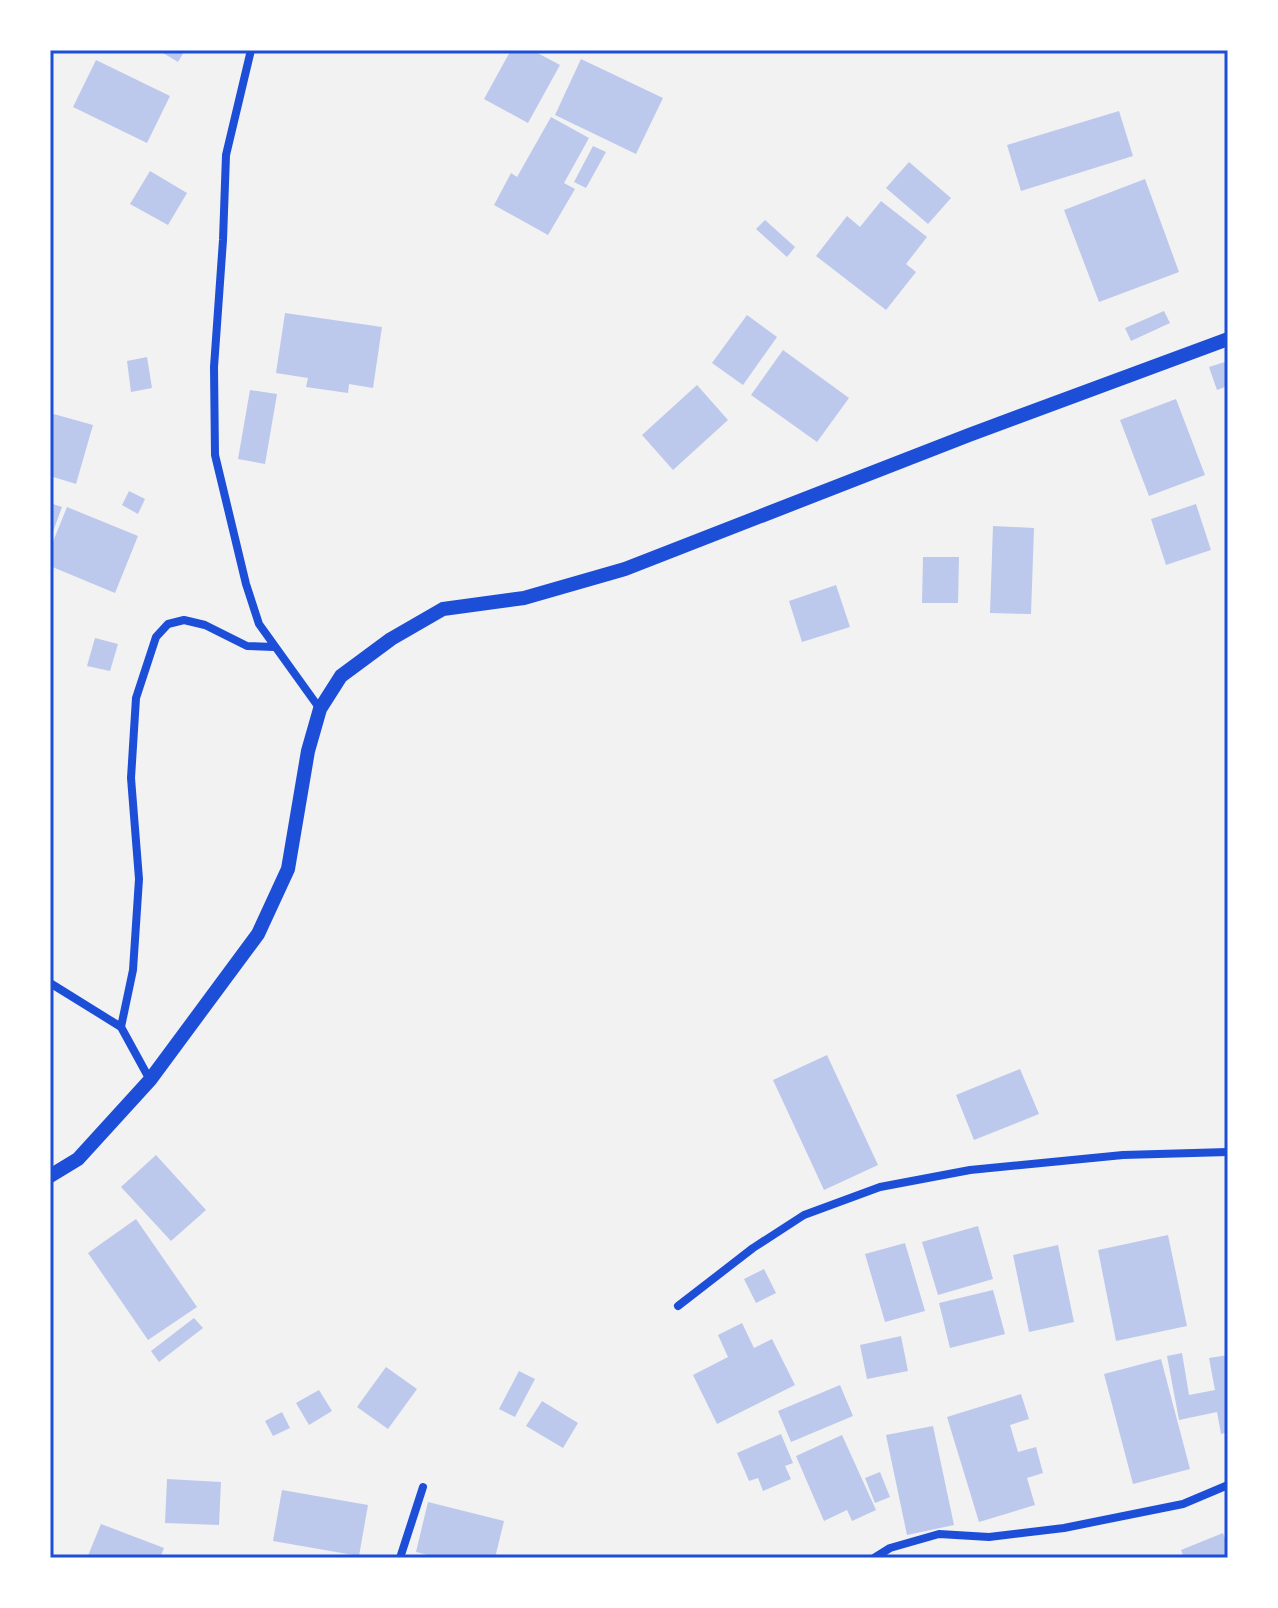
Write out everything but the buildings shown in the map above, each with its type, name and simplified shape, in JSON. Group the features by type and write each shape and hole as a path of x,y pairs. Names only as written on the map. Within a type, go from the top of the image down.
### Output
{"street":[{"path":"251,50 226,155 214,367 215,455 246,584 259,624 320,709"},
{"path":"50,1176 78,1159 150,1080 258,934 288,869 308,751 320,709 341,676 391,639 443,609 524,598 625,569 1228,339"},
{"path":"121,1027 133,970 139,879 131,778 136,698 156,637 168,624 184,620 205,625 247,646 274,647"},
{"path":"50,983 121,1027 150,1080"},
{"path":"678,1306 753,1248 804,1215 880,1187 970,1170 1123,1155 1228,1152"},
{"path":"874,1558 890,1548 939,1534 989,1537 1064,1528 1183,1504 1228,1485"},
{"path":"400,1558 423,1487"}]}
